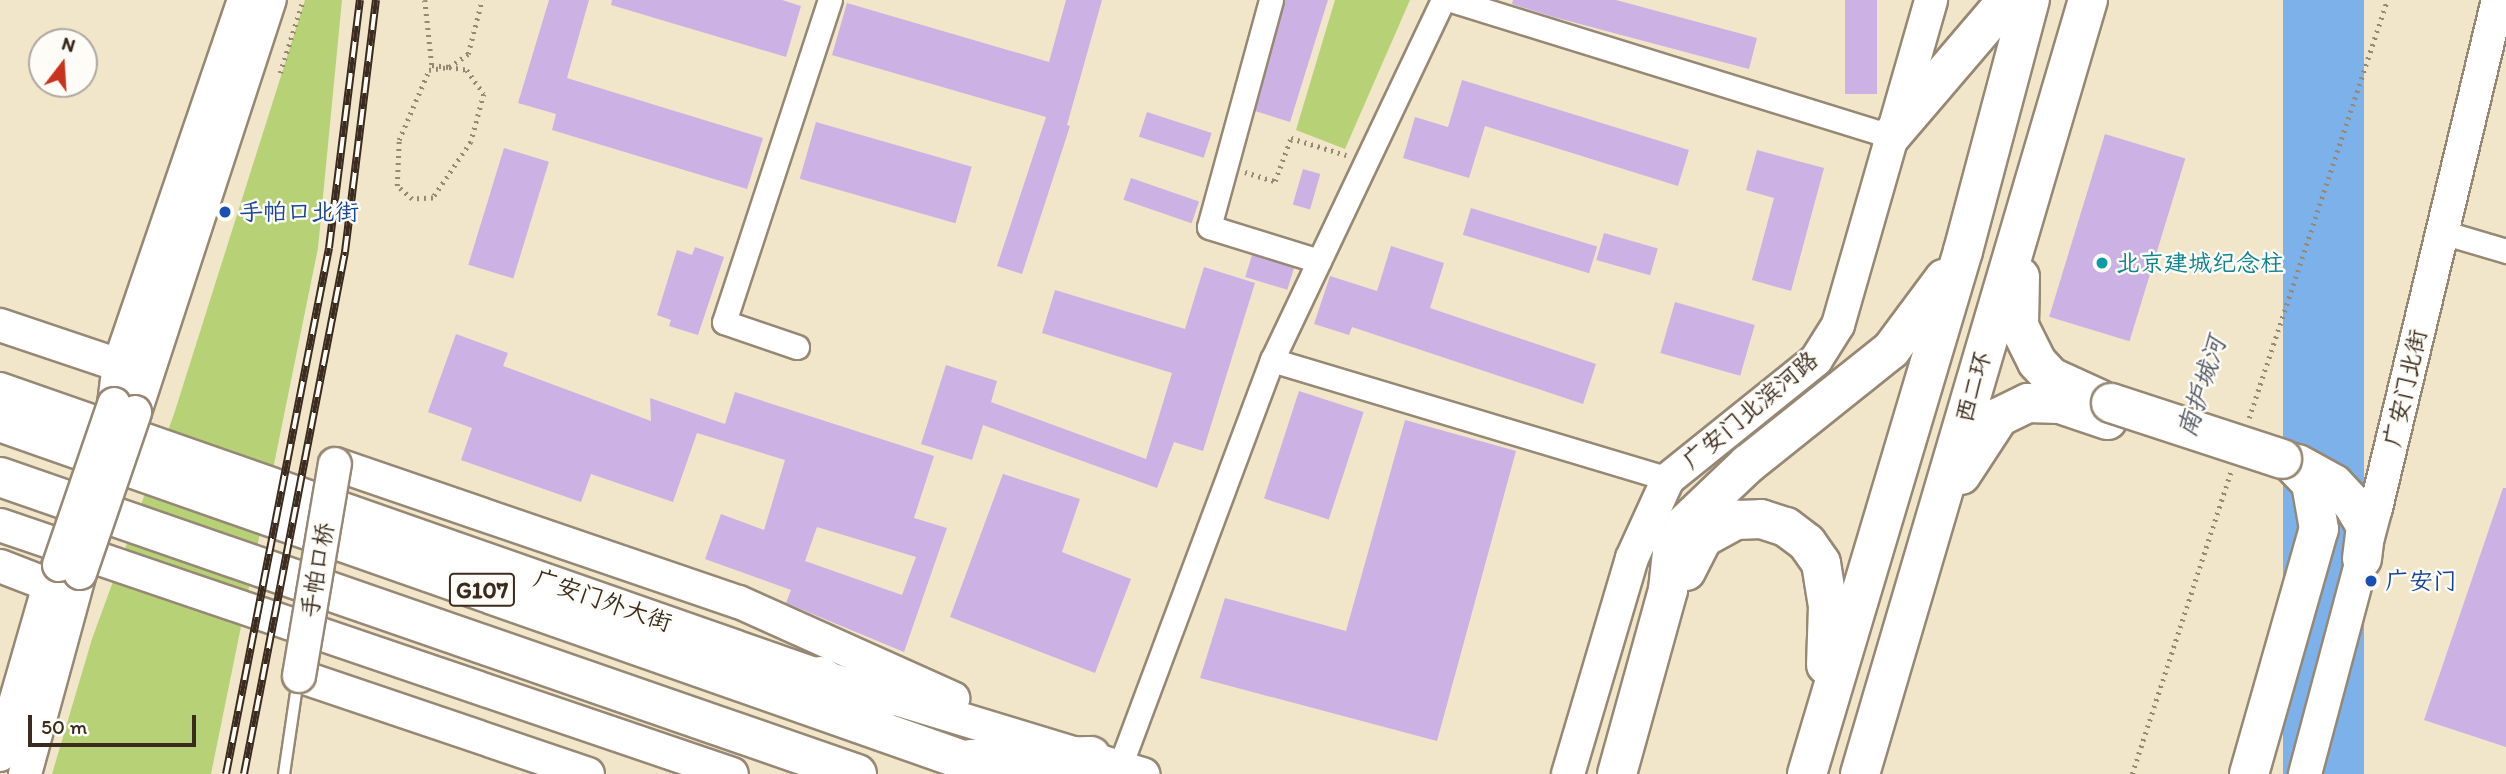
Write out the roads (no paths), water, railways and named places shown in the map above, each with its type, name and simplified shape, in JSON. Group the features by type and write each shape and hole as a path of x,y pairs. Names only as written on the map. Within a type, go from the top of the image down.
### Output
{"highway":[{"path":"1891,136 2007,0"},
{"name":"西二环","path":"1807,774 1963,251 2030,0"},
{"name":"西二环","path":"1860,774 2033,179 2088,0"},
{"path":"2033,179 2018,286 2019,327 2026,345 2051,377 2109,412"},
{"path":"1617,774 1668,590 1672,552 1686,523 1748,464 1891,351 1963,251"},
{"path":"1917,584 1945,503 1999,416 2028,404 2060,404 2109,412 2334,484 2352,503 2366,526 2362,559"},
{"name":"广安门外大街","path":"0,422 1003,774"},
{"path":"2234,774 2299,537 2301,523 2283,466"},
{"path":"2249,774 2319,529 2311,483 2283,466"},
{"name":"G107","path":"0,477 857,774"},
{"path":"1668,590 1685,573 1703,538 1736,520 1761,519 1786,527 1807,543 1821,564 1828,606 1825,716"},
{"path":"820,676 923,744"},
{"path":"776,745 801,774"},
{"path":"965,760 1103,760"}],"street":[{"path":"0,755 62,574 125,408 132,369 244,0"},
{"path":"132,369 270,0"},
{"path":"797,347 724,322 830,0"},
{"path":"1271,0 1223,165 1209,227 1319,261"},
{"path":"1103,760 1272,360 1443,0"},
{"path":"1451,0 1891,136"},
{"name":"广安门北滨河路","path":"1568,774 1632,558 1668,479 1816,360 1838,325 1852,286 1891,136 1931,0"},
{"name":"广安门北街","path":"2305,774 2362,559 2498,0"},
{"path":"2441,232 2506,251"},
{"path":"0,325 132,369"},
{"path":"1272,360 1668,479"},
{"name":"广安门外大街","path":"0,389 820,676 1103,760"},
{"name":"手帕口桥","path":"299,676 335,464 739,602 1103,760"},
{"path":"0,525 732,774"},
{"path":"0,566 62,574"},
{"path":"25,774 62,574"},
{"path":"299,676 588,774"}],"lane":[{"path":"284,774 299,676"}],"water":[{"path":"2283,0 2364,0 2364,774 2283,774"}],"railway":[{"path":"226,774 329,248 360,0"},
{"path":"244,774 345,252 376,0"}],"place":[{"name":"手帕口北街","path":"225,212"},
{"name":"北京建城纪念柱","path":"2102,263"},
{"name":"广安门","path":"2371,581"}],"water label":[{"name":"南护城河","path":"2202,387"}]}
